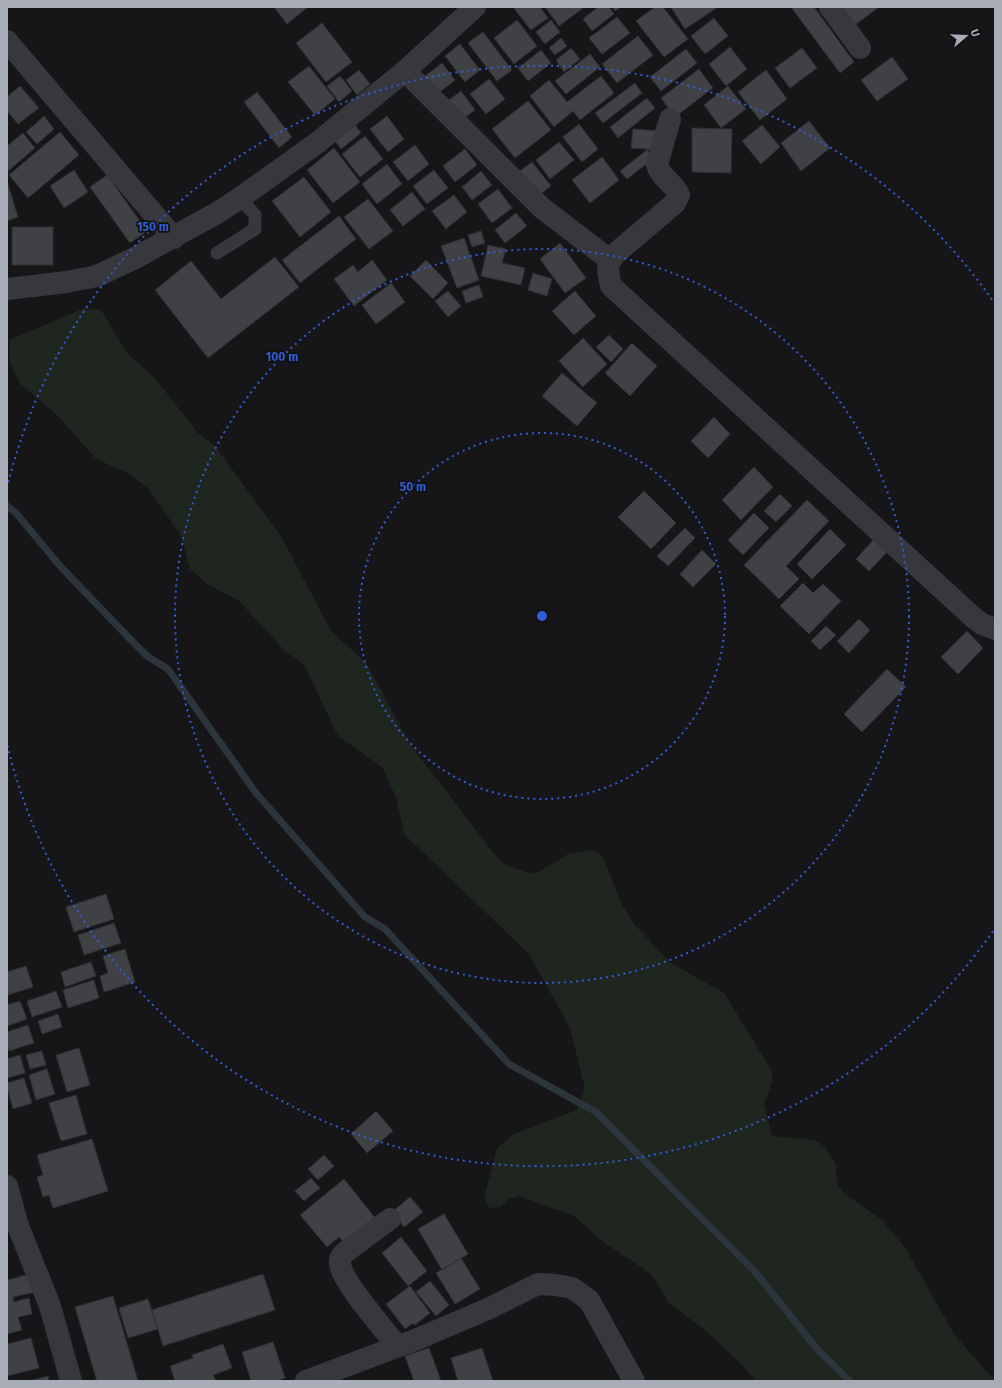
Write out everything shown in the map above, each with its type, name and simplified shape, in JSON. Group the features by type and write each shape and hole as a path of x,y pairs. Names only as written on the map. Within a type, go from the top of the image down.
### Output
{"street":[{"path":"7,290 67,282 97,276 174,238 240,198 317,143 405,72 475,7"},
{"path":"830,7 860,48"},
{"path":"7,41 174,238"},
{"path":"405,72 542,208 610,260"},
{"path":"670,119 657,165 658,170 676,189 679,195 675,204 615,254 610,260 608,269 611,286 974,618 982,624 995,629"},
{"path":"7,1186 11,1215 18,1226 50,1306 71,1381"},
{"path":"390,1219 344,1253 340,1258 340,1262 343,1274 359,1299 397,1346"},
{"path":"306,1381 490,1308 538,1284 572,1288 589,1300 634,1381"}],"lane":[{"path":"217,253 255,229 255,215 240,198"}],"shaded area":[{"path":"85,308 101,310 127,353 155,378 197,432 215,446 281,536 331,631 366,663 412,747 497,857 506,865 528,873 539,872 568,854 594,850 603,857 621,903 634,924 671,963 724,993 772,1071 772,1082 764,1104 772,1136 815,1140 824,1146 836,1164 837,1184 845,1194 882,1220 906,1249 954,1334 986,1371 995,1379 995,1381 756,1381 739,1362 706,1331 669,1303 651,1274 603,1242 574,1216 519,1196 508,1199 500,1207 489,1208 484,1198 497,1148 514,1134 577,1110 585,1089 570,1028 529,954 404,834 397,800 383,768 338,736 304,665 284,650 239,601 207,584 190,569 181,536 148,488 128,473 96,459 57,415 20,384 10,362 9,340"}],"building":[{"path":"274,7 308,7 287,24"},
{"path":"513,7 540,7 548,18 531,30"},
{"path":"545,7 582,7 583,8 559,26"},
{"path":"598,7 609,7 614,14 592,31 583,19"},
{"path":"612,7 621,7 615,11"},
{"path":"655,7 663,7 688,39 664,57 636,21"},
{"path":"671,7 718,7 685,29"},
{"path":"791,7 814,7 854,62 840,73"},
{"path":"838,7 879,7 852,27"},
{"path":"617,17 630,33 602,54 589,38"},
{"path":"714,18 728,36 705,54 691,36"},
{"path":"517,20 537,46 514,64 494,38"},
{"path":"551,20 560,32 545,44 536,32"},
{"path":"322,23 352,62 326,82 296,43"},
{"path":"483,32 512,70 497,81 468,43"},
{"path":"638,36 653,55 617,83 602,64"},
{"path":"561,38 567,46 555,55 549,48"},
{"path":"460,44 480,70 465,82 445,56"},
{"path":"730,47 747,69 726,86 709,64"},
{"path":"571,48 580,59 564,72 556,60"},
{"path":"802,48 817,68 790,88 775,68"},
{"path":"686,49 697,63 661,91 650,77"},
{"path":"541,50 551,63 528,81 518,68"},
{"path":"590,54 600,67 566,94 555,81"},
{"path":"892,57 908,79 877,101 861,80"},
{"path":"442,63 455,80 435,96 421,79"},
{"path":"309,66 335,99 315,115 288,82"},
{"path":"699,69 713,88 675,117 661,98"},
{"path":"359,70 370,84 357,95 346,80"},
{"path":"766,70 787,99 760,120 738,92"},
{"path":"340,76 352,91 339,102 327,86"},
{"path":"601,76 614,93 580,120 573,111 554,127 530,96 549,80 567,102"},
{"path":"489,79 505,99 486,114 470,94"},
{"path":"635,83 642,93 603,123 595,113"},
{"path":"20,86 39,108 18,124 7,111 7,97"},
{"path":"728,86 746,109 721,128 704,105"},
{"path":"461,91 475,110 459,122 445,103"},
{"path":"257,92 292,137 279,148 244,102"},
{"path":"647,98 655,108 618,138 610,127"},
{"path":"528,101 551,130 515,158 492,129"},
{"path":"44,116 54,129 37,144 26,132"},
{"path":"387,116 404,139 388,152 370,129"},
{"path":"809,121 830,148 801,171 781,143"},
{"path":"354,123 361,133 341,149 334,139"},
{"path":"579,124 598,149 582,162 563,137"},
{"path":"762,125 780,147 761,164 742,141"},
{"path":"692,128 732,129 731,173 692,172"},
{"path":"633,129 660,131 659,150 631,148"},
{"path":"60,132 79,155 28,198 9,175"},
{"path":"23,133 35,148 8,171 7,146"},
{"path":"365,136 383,159 360,177 342,154"},
{"path":"559,142 574,160 550,179 536,160"},
{"path":"415,145 429,164 408,181 393,162"},
{"path":"334,148 360,182 333,203 307,170"},
{"path":"465,149 477,165 455,182 443,166"},
{"path":"647,150 654,158 627,179 620,171"},
{"path":"602,157 619,180 590,203 572,180"},
{"path":"532,162 551,186 536,197 517,173"},
{"path":"387,164 402,184 377,204 362,184"},
{"path":"74,170 88,192 64,208 50,186"},
{"path":"434,170 448,188 427,204 413,186"},
{"path":"481,171 492,185 472,200 462,187"},
{"path":"107,175 147,231 130,243 90,187"},
{"path":"304,177 331,212 300,237 272,201"},
{"path":"7,181 18,217 7,221"},
{"path":"498,189 512,208 492,223 478,204"},
{"path":"412,192 425,209 403,226 390,210"},
{"path":"454,195 467,212 446,229 432,211"},
{"path":"368,199 393,231 369,249 344,217"},
{"path":"516,213 527,226 505,243 495,230"},
{"path":"339,216 356,239 300,283 282,260"},
{"path":"12,227 53,227 53,265 12,265"},
{"path":"481,231 485,243 472,247 468,235"},
{"path":"464,238 479,280 457,288 441,246"},
{"path":"560,243 586,278 565,293 540,259"},
{"path":"488,245 506,249 502,263 525,268 521,285 481,276"},
{"path":"275,257 299,287 208,358 155,290 191,261 221,299"},
{"path":"372,260 387,280 354,306 334,279 353,265 358,272"},
{"path":"426,260 448,283 433,299 410,276"},
{"path":"533,273 552,279 547,296 528,290"},
{"path":"391,283 405,302 376,324 362,305"},
{"path":"479,285 483,297 466,303 462,291"},
{"path":"448,291 461,306 448,317 435,301"},
{"path":"575,291 596,316 574,335 552,311"},
{"path":"609,335 623,349 611,362 596,347"},
{"path":"583,338 607,364 583,387 559,361"},
{"path":"632,343 657,366 630,396 605,373"},
{"path":"562,373 597,403 577,426 542,396"},
{"path":"714,417 730,434 708,458 691,441"},
{"path":"754,467 773,487 741,520 722,500"},
{"path":"644,491 676,523 651,549 618,517"},
{"path":"780,494 792,506 776,522 764,511"},
{"path":"807,500 829,521 786,566 799,579 779,599 744,565"},
{"path":"754,513 769,528 743,555 728,540"},
{"path":"685,528 695,538 668,566 657,556"},
{"path":"830,529 846,545 812,579 797,564"},
{"path":"875,538 888,551 869,571 856,559"},
{"path":"702,550 716,564 693,587 680,574"},
{"path":"803,583 813,593 823,584 841,601 809,634 780,606"},
{"path":"859,619 870,630 849,653 837,641"},
{"path":"826,626 836,635 820,650 811,641"},
{"path":"967,631 983,648 958,674 941,657"},
{"path":"887,669 906,687 862,732 844,714"},
{"path":"106,894 114,919 74,932 66,907"},
{"path":"114,923 121,943 84,955 78,935"},
{"path":"125,949 135,982 104,992 100,976 108,973 103,956"},
{"path":"91,962 96,976 65,987 61,972"},
{"path":"26,966 33,987 8,995 7,972"},
{"path":"94,980 99,998 68,1008 63,990"},
{"path":"56,991 62,1007 32,1017 27,1001"},
{"path":"20,1001 27,1019 7,1026 7,1005"},
{"path":"58,1014 62,1027 42,1034 38,1021"},
{"path":"28,1025 34,1043 9,1051 7,1044 7,1032"},
{"path":"79,1048 90,1085 67,1092 56,1055"},
{"path":"42,1051 46,1065 30,1069 26,1055"},
{"path":"20,1055 25,1073 7,1078 7,1059"},
{"path":"47,1069 55,1094 36,1100 29,1075"},
{"path":"24,1078 32,1103 13,1109 7,1083"},
{"path":"76,1095 87,1134 61,1141 49,1103"},
{"path":"376,1111 393,1131 367,1153 351,1134"},
{"path":"92,1139 108,1191 53,1208 49,1195 43,1197 37,1177 43,1175 37,1155"},
{"path":"324,1155 334,1166 318,1180 308,1169"},
{"path":"311,1178 320,1188 304,1201 295,1191"},
{"path":"344,1179 376,1219 345,1244 339,1237 327,1247 300,1215"},
{"path":"410,1197 423,1212 404,1227 392,1212"},
{"path":"444,1214 468,1254 442,1270 418,1229"},
{"path":"401,1237 427,1271 408,1286 382,1253"},
{"path":"461,1258 480,1289 455,1304 436,1273"},
{"path":"30,1274 35,1292 13,1297 14,1302 29,1298 32,1314 18,1317 22,1330 7,1334 7,1280"},
{"path":"263,1274 275,1310 163,1346 152,1310"},
{"path":"430,1281 449,1305 436,1316 416,1292"},
{"path":"410,1286 430,1313 415,1325 413,1323 405,1329 386,1304"},
{"path":"113,1296 138,1381 97,1381 75,1307"},
{"path":"148,1299 158,1329 128,1338 119,1308"},
{"path":"31,1338 39,1368 7,1376 7,1344"},
{"path":"273,1342 285,1378 276,1381 251,1381 242,1352"},
{"path":"223,1344 232,1368 213,1375 216,1381 175,1381 170,1366 193,1358 192,1355"},
{"path":"429,1348 441,1381 414,1381 405,1356"},
{"path":"482,1348 493,1381 458,1381 451,1358"},
{"path":"48,1376 49,1381 29,1381"}],"waterway":[{"path":"7,506 16,513 60,566 131,640 147,656 168,669 256,793 365,917 385,929 509,1064 596,1112 757,1274 818,1350 850,1381"}]}
